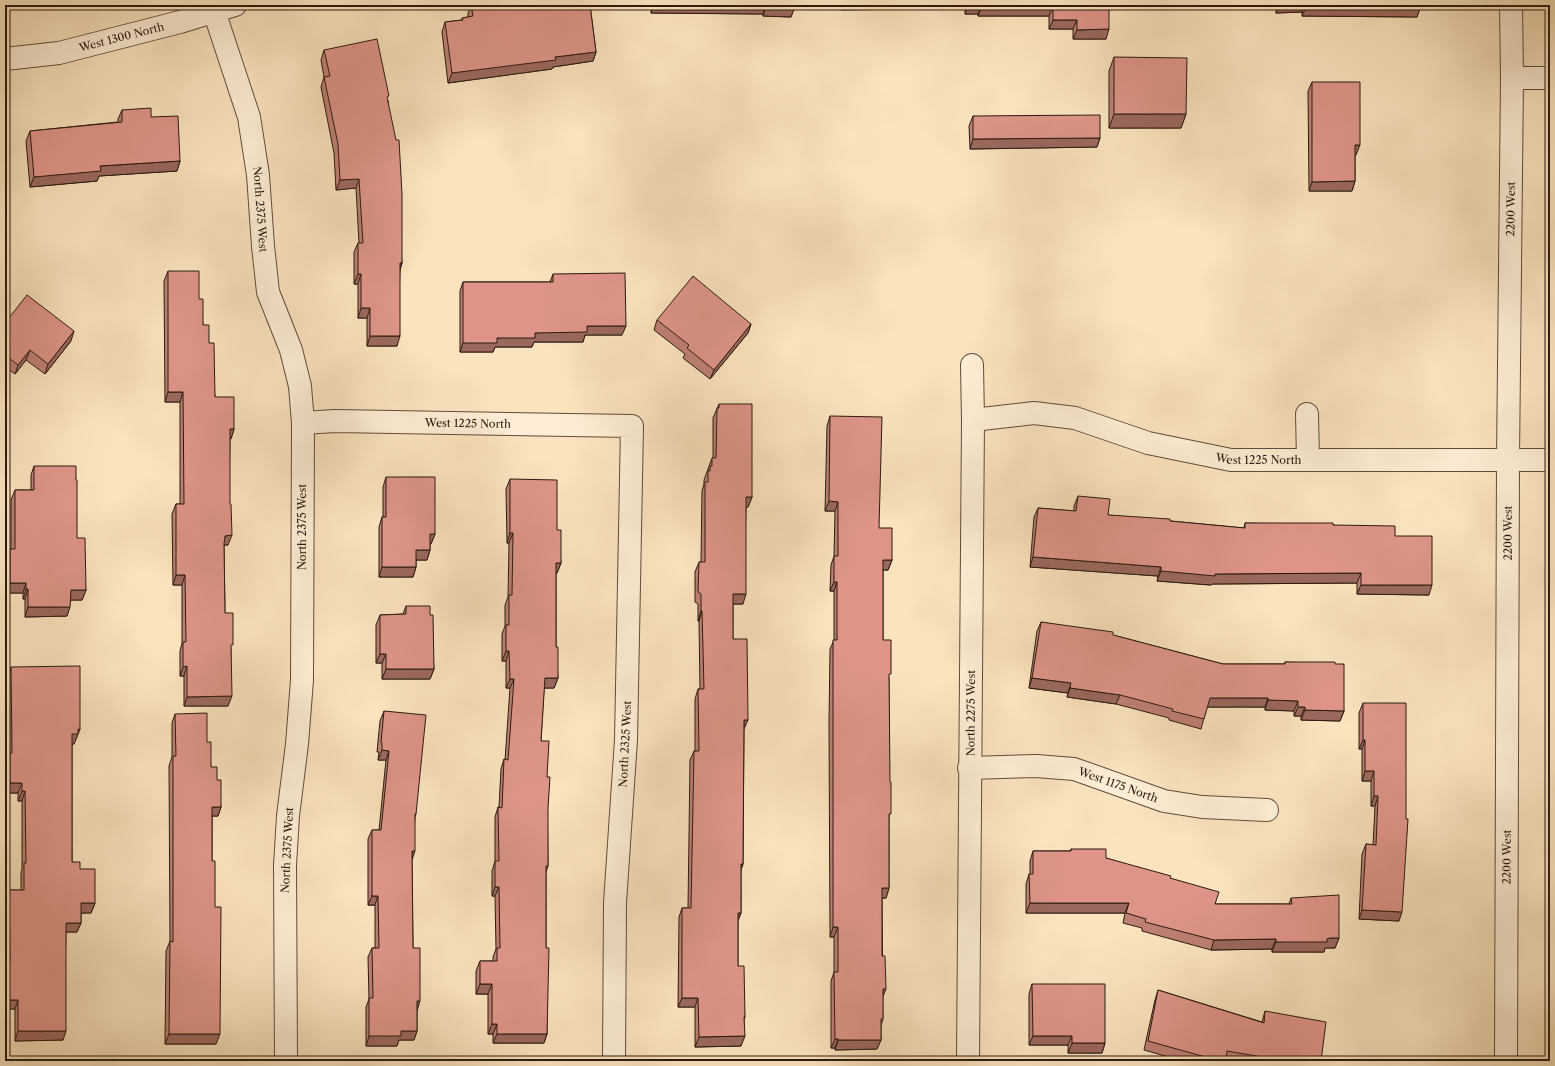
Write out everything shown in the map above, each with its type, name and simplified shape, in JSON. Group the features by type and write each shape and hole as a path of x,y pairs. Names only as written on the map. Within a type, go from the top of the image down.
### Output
{"street":[{"name":"West 1300 North","path":"5,59 59,53 180,22 213,8 235,5"},
{"name":"2200 West","path":"1506,1061 1508,460 1512,78 1511,5"},
{"name":"North 2375 West","path":"213,8 249,116 258,174 262,246 268,292 291,350 300,386 303,423 302,680 297,744 288,816 285,865 286,1061"},
{"path":"1512,78 1550,78"},
{"name":"North 2275 West","path":"968,1061 969,768 973,420 972,365"},
{"name":"West 1225 North","path":"973,420 1034,413 1075,418 1148,443 1231,460 1550,460"},
{"path":"1307,414 1308,460"},
{"name":"West 1225 North","path":"303,423 335,421 632,426"},
{"name":"North 2325 West","path":"614,1061 615,903 626,740 632,426"},
{"name":"West 1175 North","path":"969,768 1036,766 1074,769 1164,800 1202,807 1267,810"}],"building":[{"path":"471,5 590,5 596,52 555,57 556,60 452,73 445,22 463,20 462,18 473,16"},
{"path":"766,5 795,5 795,7 766,7"},
{"path":"981,5 1109,5 1109,29 1077,30 1077,20 1053,20 1053,7 981,7"},
{"path":"1306,5 1420,5 1420,8 1306,7"},
{"path":"377,39 389,96 387,97 396,140 399,140 402,194 400,336 370,336 370,308 361,308 361,274 358,274 358,243 363,243 359,179 340,180 338,144 324,77 330,76 324,50"},
{"path":"1114,57 1187,58 1186,114 1114,114"},
{"path":"1312,82 1360,82 1360,145 1355,145 1355,181 1312,182"},
{"path":"151,108 151,117 178,116 180,161 100,166 101,171 34,177 30,131 122,122 122,110"},
{"path":"1100,115 1100,138 973,139 973,116"},
{"path":"168,271 199,271 199,299 203,299 203,325 209,325 209,343 214,343 215,397 234,397 234,429 230,429 230,504 232,535 225,536 224,544 225,613 233,613 233,645 231,645 232,696 187,697 187,666 183,667 183,642 186,642 185,575 176,575 176,504 184,504 183,392 168,392"},
{"path":"625,273 626,326 587,326 587,332 535,333 535,338 497,338 497,343 463,343 463,282 553,282 553,274"},
{"path":"693,276 751,324 714,370 687,348 689,345 657,320"},
{"path":"27,295 74,331 48,364 30,350 18,365 5,355 5,323"},
{"path":"719,404 752,404 752,497 746,497 746,594 733,594 733,639 747,639 748,720 744,720 743,864 741,864 741,913 738,913 738,966 744,966 745,1036 699,1037 698,998 682,998 682,908 691,908 694,751 699,751 698,689 704,689 701,594 698,592 699,562 705,562 705,482 708,482 708,471 710,471 710,466 712,466 712,458 716,458 717,408 719,408"},
{"path":"830,416 882,417 879,528 892,528 892,560 883,560 883,640 891,640 891,674 889,674 891,814 889,814 889,888 882,888 882,956 885,956 886,989 883,989 881,1040 835,1039 834,972 838,972 838,927 833,927 833,640 837,640 837,582 834,582 834,556 838,556 838,502 829,501"},
{"path":"34,466 76,466 77,538 85,538 86,590 71,590 70,607 28,607 28,589 26,589 26,583 10,583 10,549 15,549 15,490 34,490"},
{"path":"386,477 435,477 435,534 430,534 430,550 416,550 416,567 382,567 382,517 386,517"},
{"path":"510,479 557,480 557,530 561,530 561,563 556,563 556,647 558,647 558,678 545,678 541,741 549,741 547,777 550,777 548,808 548,866 546,866 546,948 549,948 547,1034 497,1034 497,1024 492,1024 492,984 480,984 480,961 497,961 497,948 500,948 499,887 495,887 495,861 499,861 498,807 502,808 504,759 508,760 514,679 510,679 509,651 506,651 506,625 509,625 509,595 512,595 513,533 510,533"},
{"path":"1078,496 1110,499 1108,515 1170,519 1170,521 1245,528 1245,523 1333,523 1333,525 1395,526 1395,536 1432,536 1432,585 1361,585 1361,573 1215,574 1215,576 1161,571 1161,567 1033,557 1038,508 1076,511"},
{"path":"406,606 430,606 430,615 433,615 434,669 386,669 386,654 380,654 380,615 406,614"},
{"path":"1041,622 1113,632 1113,635 1223,664 1335,662 1335,664 1344,664 1344,711 1305,710 1305,707 1298,707 1298,701 1268,700 1268,698 1210,698 1204,719 1120,695 1070,688 1071,683 1032,678"},
{"path":"80,666 80,729 78,729 78,734 72,734 72,862 80,862 80,869 95,869 95,903 81,903 81,923 66,923 66,1031 18,1031 18,1000 8,1000 7,963 10,963 9,890 24,890 24,863 26,863 25,791 22,791 22,783 10,783 10,753 12,753 11,667"},
{"path":"1363,703 1406,703 1406,819 1408,819 1402,912 1362,910 1366,844 1376,845 1378,796 1374,796 1374,771 1365,771"},
{"path":"384,711 426,715 415,814 415,851 412,851 413,948 420,948 420,1001 417,1001 417,1031 401,1031 401,1036 369,1036 369,998 373,998 372,948 379,948 378,896 372,896 372,830 381,830 389,751 382,750 381,742"},
{"path":"207,713 207,742 211,742 211,767 217,767 217,780 221,780 221,807 212,807 212,861 215,861 215,907 221,907 220,1034 169,1034 170,941 173,942 173,756 176,756 175,714"},
{"path":"1071,849 1106,849 1106,858 1171,876 1170,878 1219,892 1215,904 1292,904 1291,898 1339,895 1339,938 1327,939 1327,942 1276,942 1276,939 1214,940 1145,922 1146,919 1126,913 1129,903 1030,903 1029,874 1033,874 1033,851 1071,851"},
{"path":"1032,984 1105,984 1105,1043 1072,1043 1072,1036 1033,1036"},
{"path":"1158,990 1264,1023 1265,1011 1326,1022 1321,1061 1286,1061 1227,1051 1226,1061 1220,1061 1148,1041"}]}
